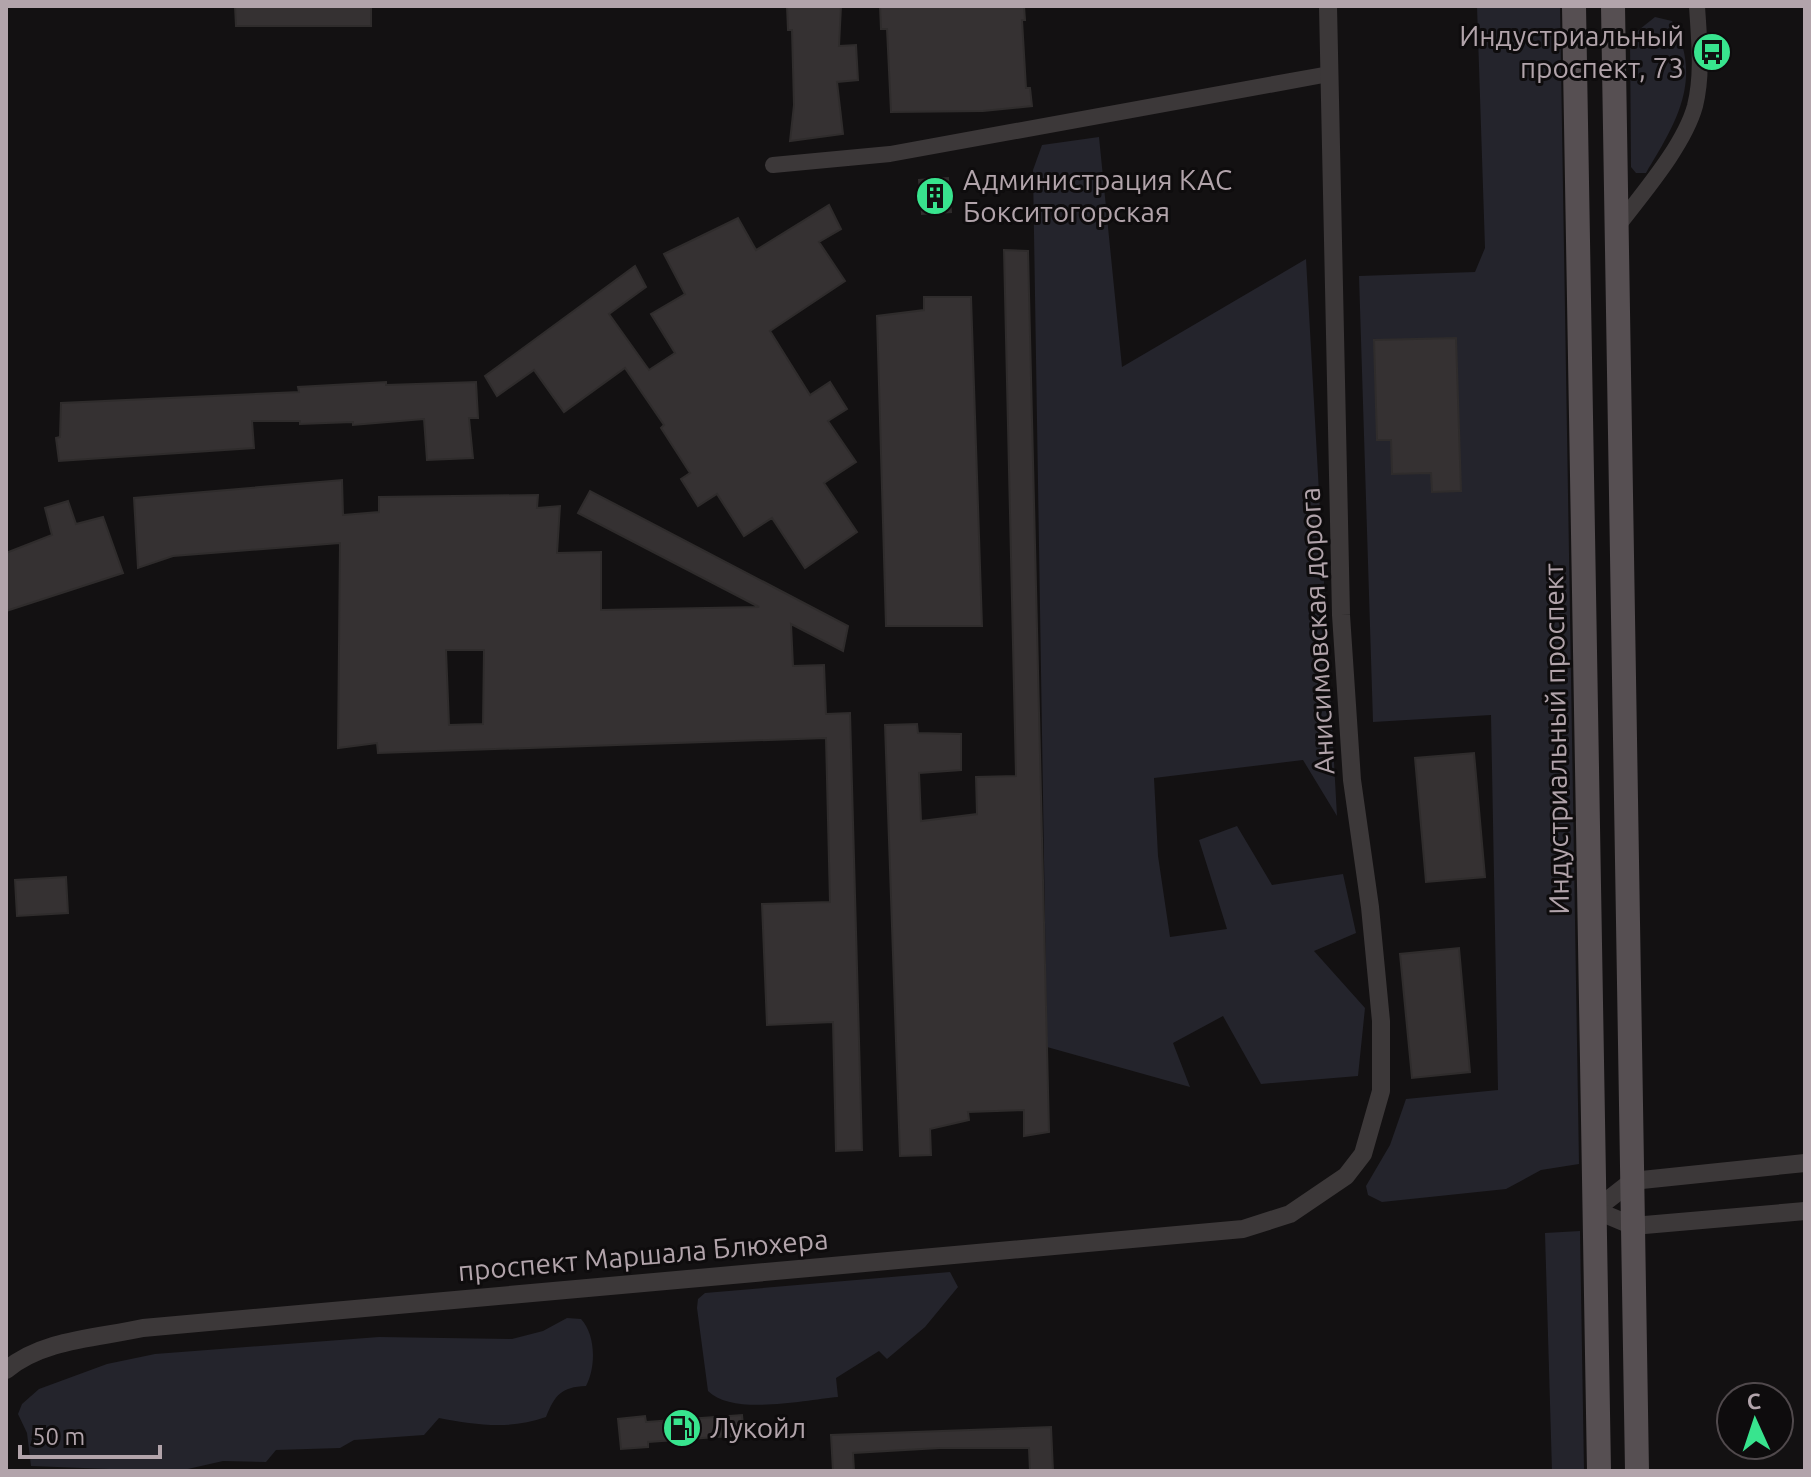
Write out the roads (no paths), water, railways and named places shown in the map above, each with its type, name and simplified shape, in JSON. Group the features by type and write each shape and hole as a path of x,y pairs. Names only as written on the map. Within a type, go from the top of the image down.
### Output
{"main road":[{"name":"Индустриальный проспект","path":"1574,6 1599,1471"},
{"path":"1613,6 1637,1471"}],"street":[{"name":"Анисимовская дорога","path":"1290,1214 1346,1176 1363,1154 1381,1091 1381,1021 1345,697 1328,6"},
{"path":"1617,227 1686,128 1694,108 1699,75 1697,6"},
{"path":"773,165 890,154 1329,74"},
{"path":"1805,1163 1632,1181 1595,1210 1633,1226 1805,1211"},
{"name":"проспект Маршала Блюхера","path":"6,1370 31,1354 70,1341 143,1328 1227,1231 1290,1214"}],"place":[{"name":"Индустриальный проспект, 73","path":"1712,52"},
{"name":"Администрация КАС Бокситогорская","path":"935,196"},
{"name":"Лукойл","path":"682,1428"}]}
